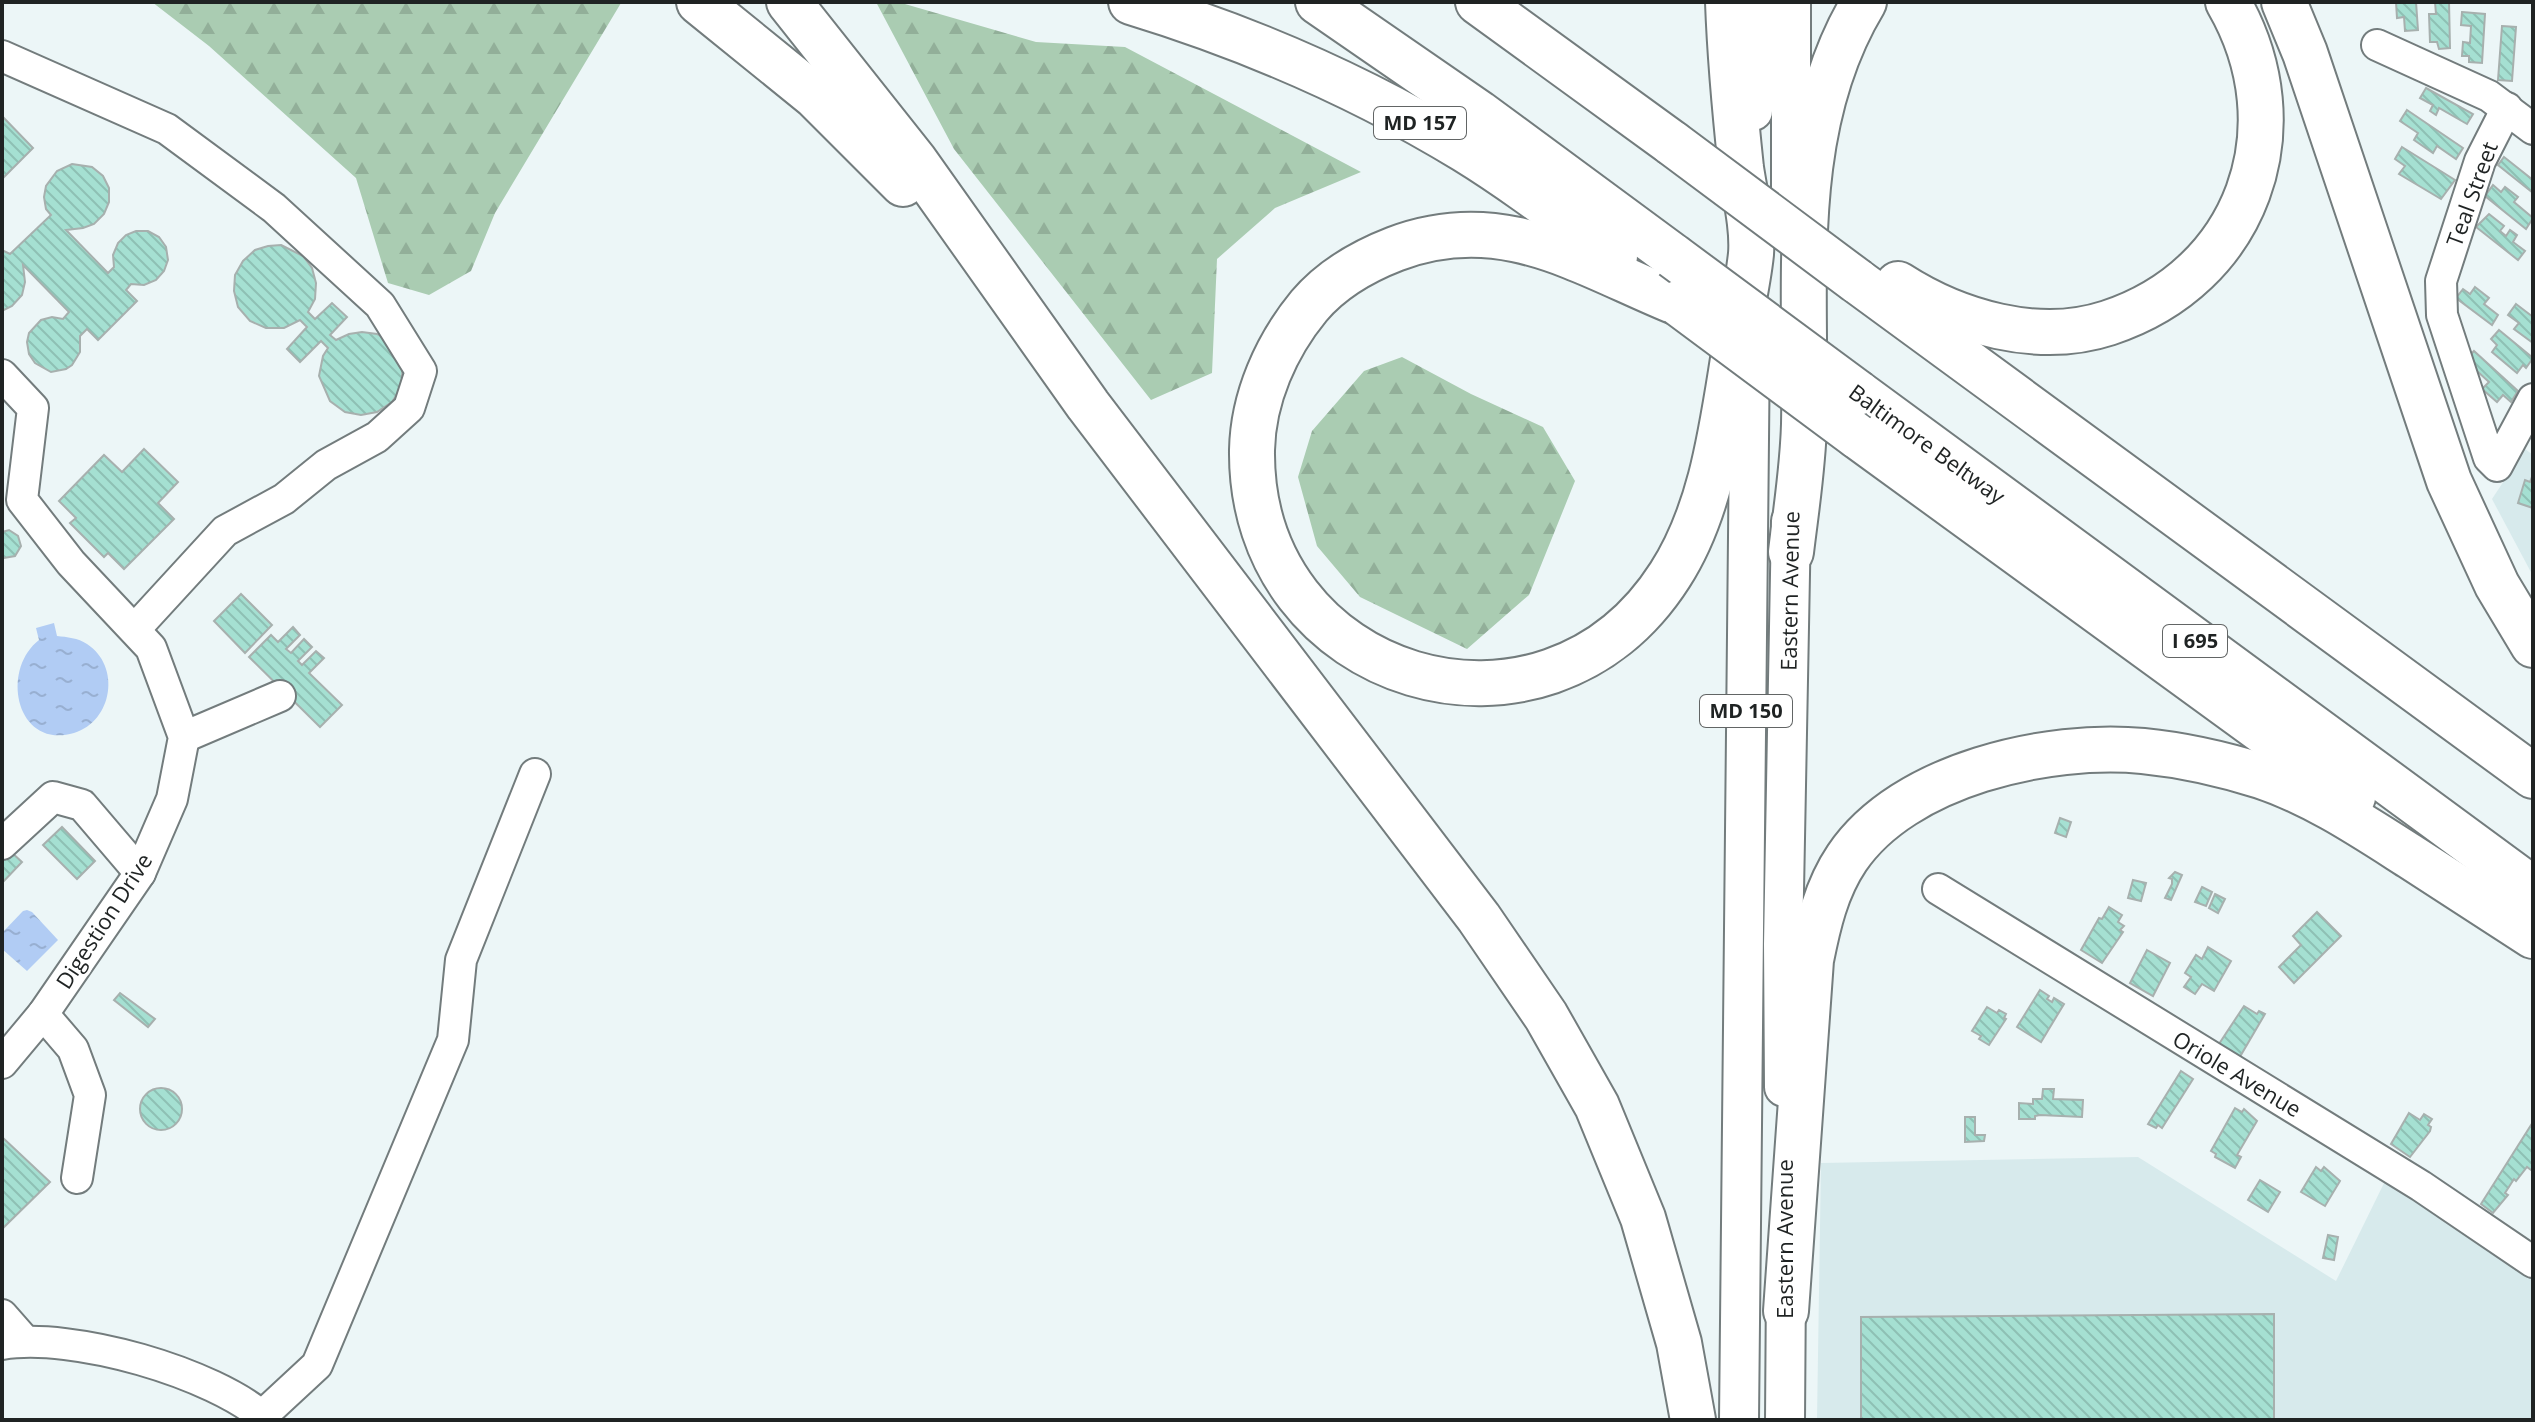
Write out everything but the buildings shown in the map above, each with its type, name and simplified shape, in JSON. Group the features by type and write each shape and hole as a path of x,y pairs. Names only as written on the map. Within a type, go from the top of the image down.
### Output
{"highway":[{"path":"699,2 815,96 907,188 1088,405"},
{"path":"789,2 915,161 1088,405 1514,967 1573,1061 1616,1147 1643,1218 1679,1343 1693,1420"},
{"name":"MD 157","path":"1131,2 1219,30 1285,56 1419,123 1505,176 2533,933"},
{"name":"Baltimore Beltway","path":"1318,2 1479,113 2533,889"},
{"path":"1478,2 1857,269 2533,776"},
{"path":"1494,2 1532,39"},
{"path":"1678,303 1594,264 1544,245 1497,235 1453,235 1416,241 1378,255 1344,275 1315,299 1293,325 1261,393 1253,431 1252,472 1256,507 1270,549 1287,580 1318,617 1363,653 1435,680 1475,684 1510,683 1562,668 1608,643 1652,601 1673,571 1691,534 1705,492 1721,431 1751,251 1730,72 1728,2"},
{"path":"1791,552 1804,429 1806,200 1812,141 1839,52 1864,2"},
{"path":"1857,269 1955,313 1996,326 2032,331 2070,330 2106,324 2148,307 2181,285 2209,257 2235,222 2250,188 2260,151 2262,114 2258,76 2245,31 2228,2"},
{"path":"2284,2 2305,53 2449,481 2497,585 2533,645"},
{"path":"1786,1311 1811,960 1819,920 1840,870 1870,831 1902,806 1938,786 1987,768 2036,757 2088,751 2142,751 2209,761 2264,777 2318,801 2533,933"}],"main road":[{"name":"Eastern Avenue","path":"1739,1420 1754,2"},
{"name":"Eastern Avenue","path":"1785,1420 1783,944 1791,552 1791,2"},
{"path":"1740,1280 1757,1354 1758,1420"}],"street":[{"path":"2377,45 2452,78 2507,108 2533,129"},
{"path":"2,56 167,129 274,208 380,305 421,371 409,408 377,437 326,465 284,499 225,531 135,629"},
{"name":"Teal Street","path":"2507,108 2480,161 2441,281 2442,315 2489,458 2497,466 2533,399"},
{"path":"2,375 33,408 22,500 71,563 151,648 184,737 280,696"},
{"name":"Digestion Drive","path":"2,1063 43,1014 140,873 172,799 184,737"},
{"path":"2,1315 13,1342 97,1348 170,1370 213,1387 264,1418 317,1365 453,1040 461,960 535,774"},
{"path":"2,844 53,797 82,805 140,873"},
{"name":"Oriole Avenue","path":"1938,889 2421,1186 2533,1262"},
{"path":"43,1014 73,1049 90,1095 77,1178"}],"shaded area":[{"path":"2525,449 2533,455 2533,576 2492,499"},
{"path":"2138,1157 2336,1281 2388,1175 2533,1271 2533,1420 1817,1420 1821,1163"}],"green space":[{"path":"152,2 621,3 495,213 471,271 429,295 388,283 356,178 209,46"},
{"path":"876,2 898,2 1036,42 1125,47 1361,172 1275,208 1217,259 1212,373 1151,400 954,149"},
{"path":"1402,357 1471,394 1543,427 1575,481 1529,595 1467,649 1360,597 1317,546 1298,477 1312,431 1364,371"}],"water":[{"path":"54,623 57,636 80,640 98,654 105,666 108,692 97,717 87,727 74,733 54,735 39,730 27,719 20,704 18,687 20,670 27,653 39,640 36,628"},
{"path":"27,910 58,940 27,971 2,949 2,933"}]}
